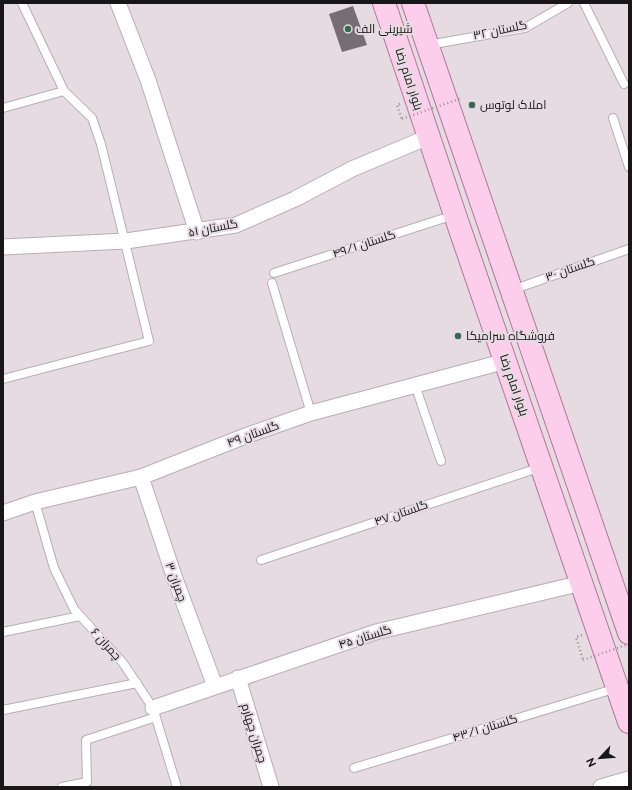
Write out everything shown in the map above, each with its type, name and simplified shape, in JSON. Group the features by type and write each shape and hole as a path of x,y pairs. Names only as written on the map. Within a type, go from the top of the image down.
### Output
{"main road":[{"name":"بلوار امام رضا","path":"384,3 428,137 629,722"},
{"path":"413,3 629,633"},
{"path":"582,583 609,574"}],"street":[{"path":"118,3 148,80 197,232"},
{"name":"گلستان ۵۱","path":"3,247 126,241 197,232 236,225 295,199 352,169 428,137"},
{"name":"گلستان ۴۹","path":"3,513 35,502 141,477 248,435 311,414 506,361"},
{"name":"چمران ۳","path":"141,477 175,579 215,686"},
{"name":"گلستان ۴۵","path":"154,712 215,686 376,632 582,583"},
{"name":"چمران چهارم","path":"238,678 270,787"},
{"path":"601,787 629,779"}],"lane":[{"path":"3,379 149,341 126,241 101,144 92,118 64,91 22,3"},
{"name":"گلستان ۳۲","path":"428,45 525,28 568,3"},
{"path":"584,3 624,84"},
{"path":"3,108 64,91"},
{"path":"613,118 629,167"},
{"name":"گلستان ۴۹/۱","path":"274,273 455,215"},
{"name":"گلستان ۳۰","path":"511,290 629,249"},
{"path":"272,283 311,414"},
{"path":"415,385 441,461"},
{"name":"گلستان ۴۷","path":"261,560 542,466"},
{"name":"چمران ۶","path":"35,502 54,568 74,609 123,663 154,712 177,787"},
{"path":"3,632 80,616"},
{"path":"3,710 136,683"},
{"name":"گلستان ۴۳/۱","path":"354,768 617,688"},
{"path":"62,787 87,782 86,740 154,712"}],"path":[{"path":"397,105 402,119 462,98"},
{"path":"576,637 584,660 629,644"}],"building":[{"name":"شیرینی الف","path":"353,6 367,45 342,52 329,14"}],"place":[{"name":"شیرینی الف","path":"348,29"},
{"name":"املاک لوتوس","path":"472,105"},
{"name":"فروشگاه سراميكا","path":"458,336"}]}
